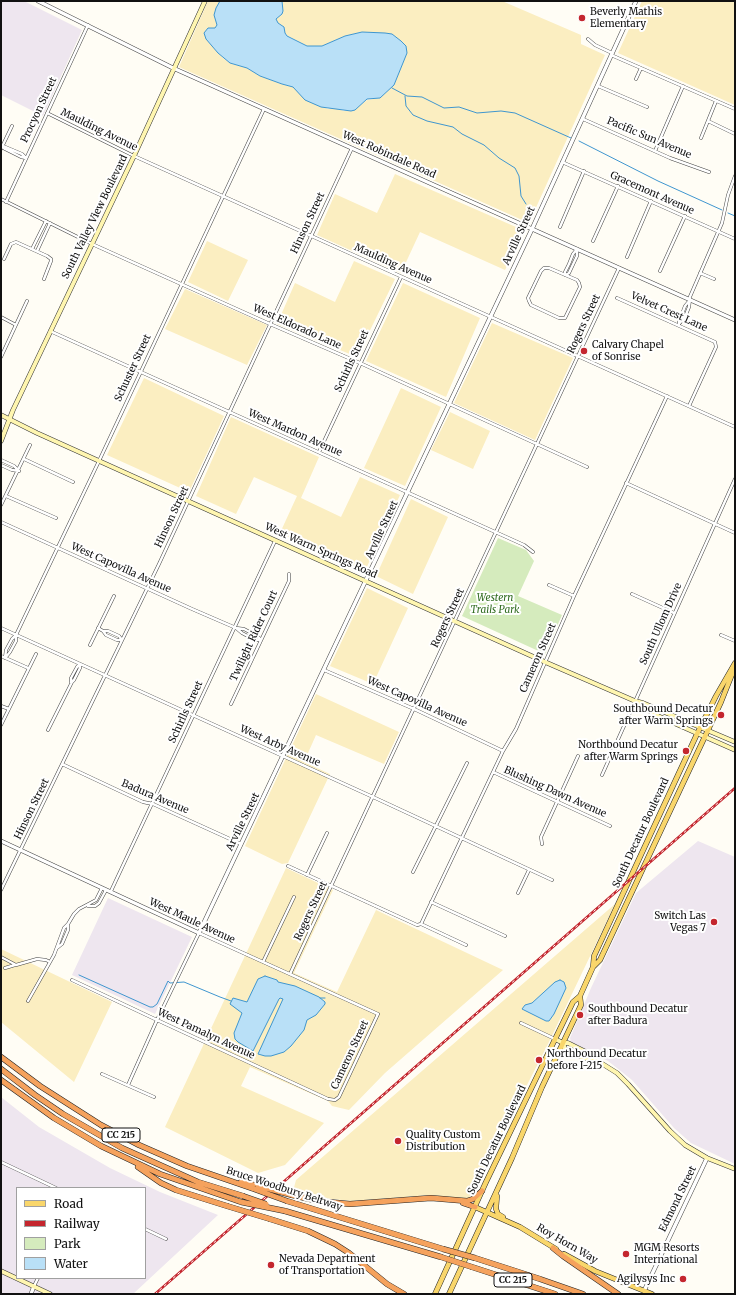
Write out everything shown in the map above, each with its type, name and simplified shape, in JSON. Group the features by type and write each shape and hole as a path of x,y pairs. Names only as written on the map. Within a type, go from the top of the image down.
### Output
{"highway":[{"name":"Bruce Woodbury Beltway","path":"1,1056 40,1086 101,1125 139,1145 187,1166 220,1178 256,1188 287,1200 475,1258 583,1294"},
{"name":"Bruce Woodbury Beltway","path":"1,1069 63,1114 122,1148 198,1182 242,1199 441,1257 554,1294"},
{"name":"CC 215","path":"1,1080 54,1118 87,1138 126,1158 166,1176 242,1199"},
{"path":"126,1158 161,1183 176,1190 312,1233 335,1244 349,1253 376,1277 404,1294"},
{"path":"256,1188 318,1201 345,1204 385,1202 417,1198 470,1201 482,1191"},
{"path":"454,1200 475,1207"},
{"path":"554,1248 563,1256 618,1294"},
{"path":"396,1290 409,1294"}],"main road":[{"name":"South Valley View Boulevard","path":"1,440 13,410 134,156 205,1"},
{"name":"West Warm Springs Road","path":"1,415 99,461 635,701 658,716 735,750"},
{"name":"South Decatur Boulevard","path":"435,1294 482,1191 573,1002 580,996 593,967 594,956 700,727 716,694 734,665"},
{"name":"South Decatur Boulevard","path":"593,967 600,960 705,738 733,672 734,665"},
{"name":"West Warm Springs Road","path":"635,701 644,703 735,742"},
{"name":"South Decatur Boulevard","path":"450,1294 500,1185 536,1100 581,1005 580,996"},
{"path":"555,1040 562,1043 568,1043 586,1052 592,1058 617,1073 670,1131 685,1145 707,1158 735,1169"},
{"path":"500,1185 495,1202 496,1211 499,1215 520,1227"},
{"name":"Roy Horn Way","path":"475,1207 520,1227 580,1264 652,1294"},
{"path":"1,1271 16,1278"},
{"path":"19,1279 50,1294"}],"street":[{"name":"West Robindale Road","path":"38,1 173,68 735,320"},
{"name":"Arville Street","path":"128,1085 157,1020 242,845 365,580 408,493 532,229 636,1"},
{"name":"Procyon Street","path":"6,202 88,25"},
{"path":"588,39 595,45 641,68 735,109"},
{"path":"636,79 641,68"},
{"path":"598,86 647,107"},
{"path":"655,151 683,86"},
{"path":"701,138 716,101"},
{"name":"Schuster Street","path":"5,658 16,641 16,635 264,108"},
{"name":"Maulding Avenue","path":"47,113 134,156 735,427"},
{"name":"Pacific Sun Avenue","path":"582,118 655,151 709,172"},
{"path":"708,121 735,134"},
{"path":"12,126 2,148 26,158"},
{"name":"Hinson Street","path":"1,890 147,588 352,148"},
{"name":"Gracemont Avenue","path":"562,162 735,239"},
{"path":"560,227 584,171"},
{"path":"678,325 719,231 735,176"},
{"path":"593,241 618,186"},
{"path":"731,186 735,187"},
{"name":"West Eldorado Lane","path":"1,199 92,244 449,403 587,467"},
{"path":"627,257 651,201"},
{"path":"660,272 685,216"},
{"path":"32,249 46,221"},
{"path":"37,251 50,223"},
{"path":"4,259 11,244 14,242 19,242 51,259 44,279"},
{"path":"565,275 569,274 577,256 577,249"},
{"path":"544,268 549,268 565,275 577,280 580,287 566,318 559,318 531,305 528,298 541,271 544,268"},
{"name":"Rogers Street","path":"290,974 619,268"},
{"path":"700,273 714,279"},
{"name":"Schirlls Street","path":"319,452 401,277"},
{"name":"Velvet Crest Lane","path":"617,298 715,342 716,347 689,406"},
{"path":"1,357 27,301"},
{"path":"1,317 16,325"},
{"name":"West Mardon Avenue","path":"50,331 496,532 524,545 533,552"},
{"name":"Cameron Street","path":"420,924 503,751 516,729 574,596 666,396"},
{"path":"1,505 19,471 30,445"},
{"path":"24,459 73,482"},
{"path":"1,460 14,466 19,471"},
{"path":"1,465 12,470 19,471"},
{"name":"South Ullom Drive","path":"602,775 735,479"},
{"path":"626,483 735,534"},
{"path":"6,496 56,518"},
{"name":"West Capovilla Avenue","path":"1,522 236,628 255,640 261,640"},
{"name":"Schirlls Street","path":"111,891 236,628 276,540"},
{"name":"Twilight Rider Court","path":"231,704 289,581 289,574"},
{"path":"549,585 574,596"},
{"path":"632,594 674,613"},
{"path":"90,645 114,596"},
{"name":"West Arby Avenue","path":"1,628 284,756 552,880"},
{"path":"98,628 119,636 122,640"},
{"path":"721,635 735,641"},
{"path":"1,725 36,654"},
{"path":"1,656 28,668"},
{"path":"48,730 72,682 71,678 76,667 80,664"},
{"name":"West Capovilla Avenue","path":"323,670 414,709 503,751"},
{"path":"1,706 9,709"},
{"path":"542,844 541,837 578,756"},
{"path":"413,872 467,763"},
{"name":"Badura Avenue","path":"62,764 143,802 153,804 242,845"},
{"name":"Blushing Dawn Avenue","path":"493,772 610,826"},
{"path":"307,874 327,833"},
{"name":"West Maule Avenue","path":"1,841 378,1014"},
{"path":"288,866 417,925 420,924 466,946"},
{"path":"518,893 529,870"},
{"path":"28,1001 57,948 62,944 68,930 68,924 75,913 96,900 104,888"},
{"path":"263,962 294,897"},
{"path":"431,902 505,936"},
{"path":"1,957 16,965"},
{"path":"5,968 37,959 50,962"},
{"name":"West Pamalyn Avenue","path":"72,980 328,1099 335,1100"},
{"name":"Cameron Street","path":"335,1100 339,1097 378,1014"},
{"path":"521,1023 555,1040"},
{"path":"102,1074 154,1097"},
{"name":"Edmond Street","path":"644,1291 707,1158"},
{"path":"1,1162 54,1187"},
{"path":"146,1229 166,1239"},
{"path":"31,1294 38,1279"}],"shaded area":[{"path":"1,1 24,1 82,30 43,116 1,95"},
{"path":"698,841 735,857 735,1164 691,1143 674,1128 632,1080 608,1061 571,1042 570,1038 591,988 636,893"},
{"path":"108,898 192,937 155,1014 72,975"},
{"path":"1,1097 39,1127 110,1168 160,1192 218,1215 133,1294 1,1294"}],"green space":[{"name":"Western Trails Park","path":"498,538 526,550 534,561 518,596 562,615 545,654 462,616"}],"sand":[{"path":"208,1 220,1 216,8 218,25 215,28 208,28 206,39 223,58 230,63 247,68 260,76 293,87 303,97 328,109 335,108 344,111 354,110 367,100 380,98 394,85 407,53 406,46 392,34 362,32 345,36 322,46 307,46 288,36 285,33 284,27 278,23 276,19 282,14 283,11 282,1 502,1 581,35 581,44 605,55 529,223 179,67"},
{"path":"642,1 735,1 735,105 618,53"},
{"path":"395,174 525,231 505,270 420,232 401,273 317,235 335,194 377,213"},
{"path":"207,241 248,260 228,301 188,282"},
{"path":"354,261 395,279 357,357 277,324 295,283 335,302"},
{"path":"403,283 480,318 446,397 366,361"},
{"path":"185,289 267,325 247,365 165,329"},
{"path":"492,323 573,358 535,440 454,403"},
{"path":"144,378 224,416 189,492 107,455"},
{"path":"401,388 441,407 405,486 364,468"},
{"path":"450,412 490,431 473,469 431,450"},
{"path":"231,417 319,457 301,498 341,517 360,477 400,495 365,571 280,533 297,496 254,477 236,514 196,496"},
{"path":"411,499 448,517 413,594 376,576"},
{"path":"367,588 408,608 373,684 330,666"},
{"path":"316,694 399,732 384,764 316,735 304,762 330,774 288,863 282,864 245,846"},
{"path":"286,868 333,890 294,973 337,992 376,910 503,970 385,1073 349,1110 332,1106 328,1101 250,1067 241,1086 324,1123 285,1165 258,1173 165,1127"},
{"path":"615,904 548,1044 468,1200 430,1195 352,1201 292,1195 296,1180"},
{"path":"1,949 112,1002 74,1082 1,1022"}],"water":[{"path":"220,1 282,1 283,11 282,14 276,19 278,23 284,27 287,36 307,46 322,46 345,36 362,32 385,33 392,34 401,41 406,46 407,53 394,85 380,98 367,99 355,110 351,111 321,107 305,100 293,87 260,76 247,68 230,63 218,53 206,39 204,33 208,28 215,28 217,25 214,15"},
{"path":"265,976 277,980 278,982 295,986 319,997 325,1002 316,1015 307,1020 304,1030 291,1046 284,1052 271,1056 258,1054 283,999 279,999 253,1051 235,1039 234,1033 242,1013 230,1004 233,998 247,1002 258,979"},
{"path":"560,980 564,982 566,988 554,1014 549,1021 546,1021 522,1009 525,1005 532,1003 555,982"}],"waterway":[{"path":"392,88 407,96 422,97 444,108 459,107 477,113 501,111 515,113 571,138"},
{"path":"405,96 406,106 413,115 427,121 453,127 462,134 484,145 499,158 515,168 519,176 521,196 526,204"},
{"path":"579,141 658,181 722,210"},
{"path":"728,213 735,216"},
{"path":"79,975 150,1007 157,1004 168,981 170,983 184,982 231,1001"},
{"path":"320,998 325,998"}],"railway":[{"path":"155,1294 735,788"}],"place":[{"name":"Beverly Mathis Elementary","path":"582,18"},
{"name":"Calvary Chapel of Sonrise","path":"584,351"},
{"name":"Southbound Decatur after Warm Springs","path":"721,715"},
{"name":"Northbound Decatur after Warm Springs","path":"686,751"},
{"name":"Switch Las Vegas 7","path":"714,922"},
{"name":"Southbound Decatur after Badura","path":"580,1015"},
{"name":"Northbound Decatur before I-215","path":"539,1060"},
{"name":"Quality Custom Distribution","path":"398,1141"},
{"name":"MGM Resorts International","path":"626,1254"},
{"name":"Nevada Department of Transportation","path":"271,1265"},
{"name":"Agilysys Inc","path":"683,1279"}]}
